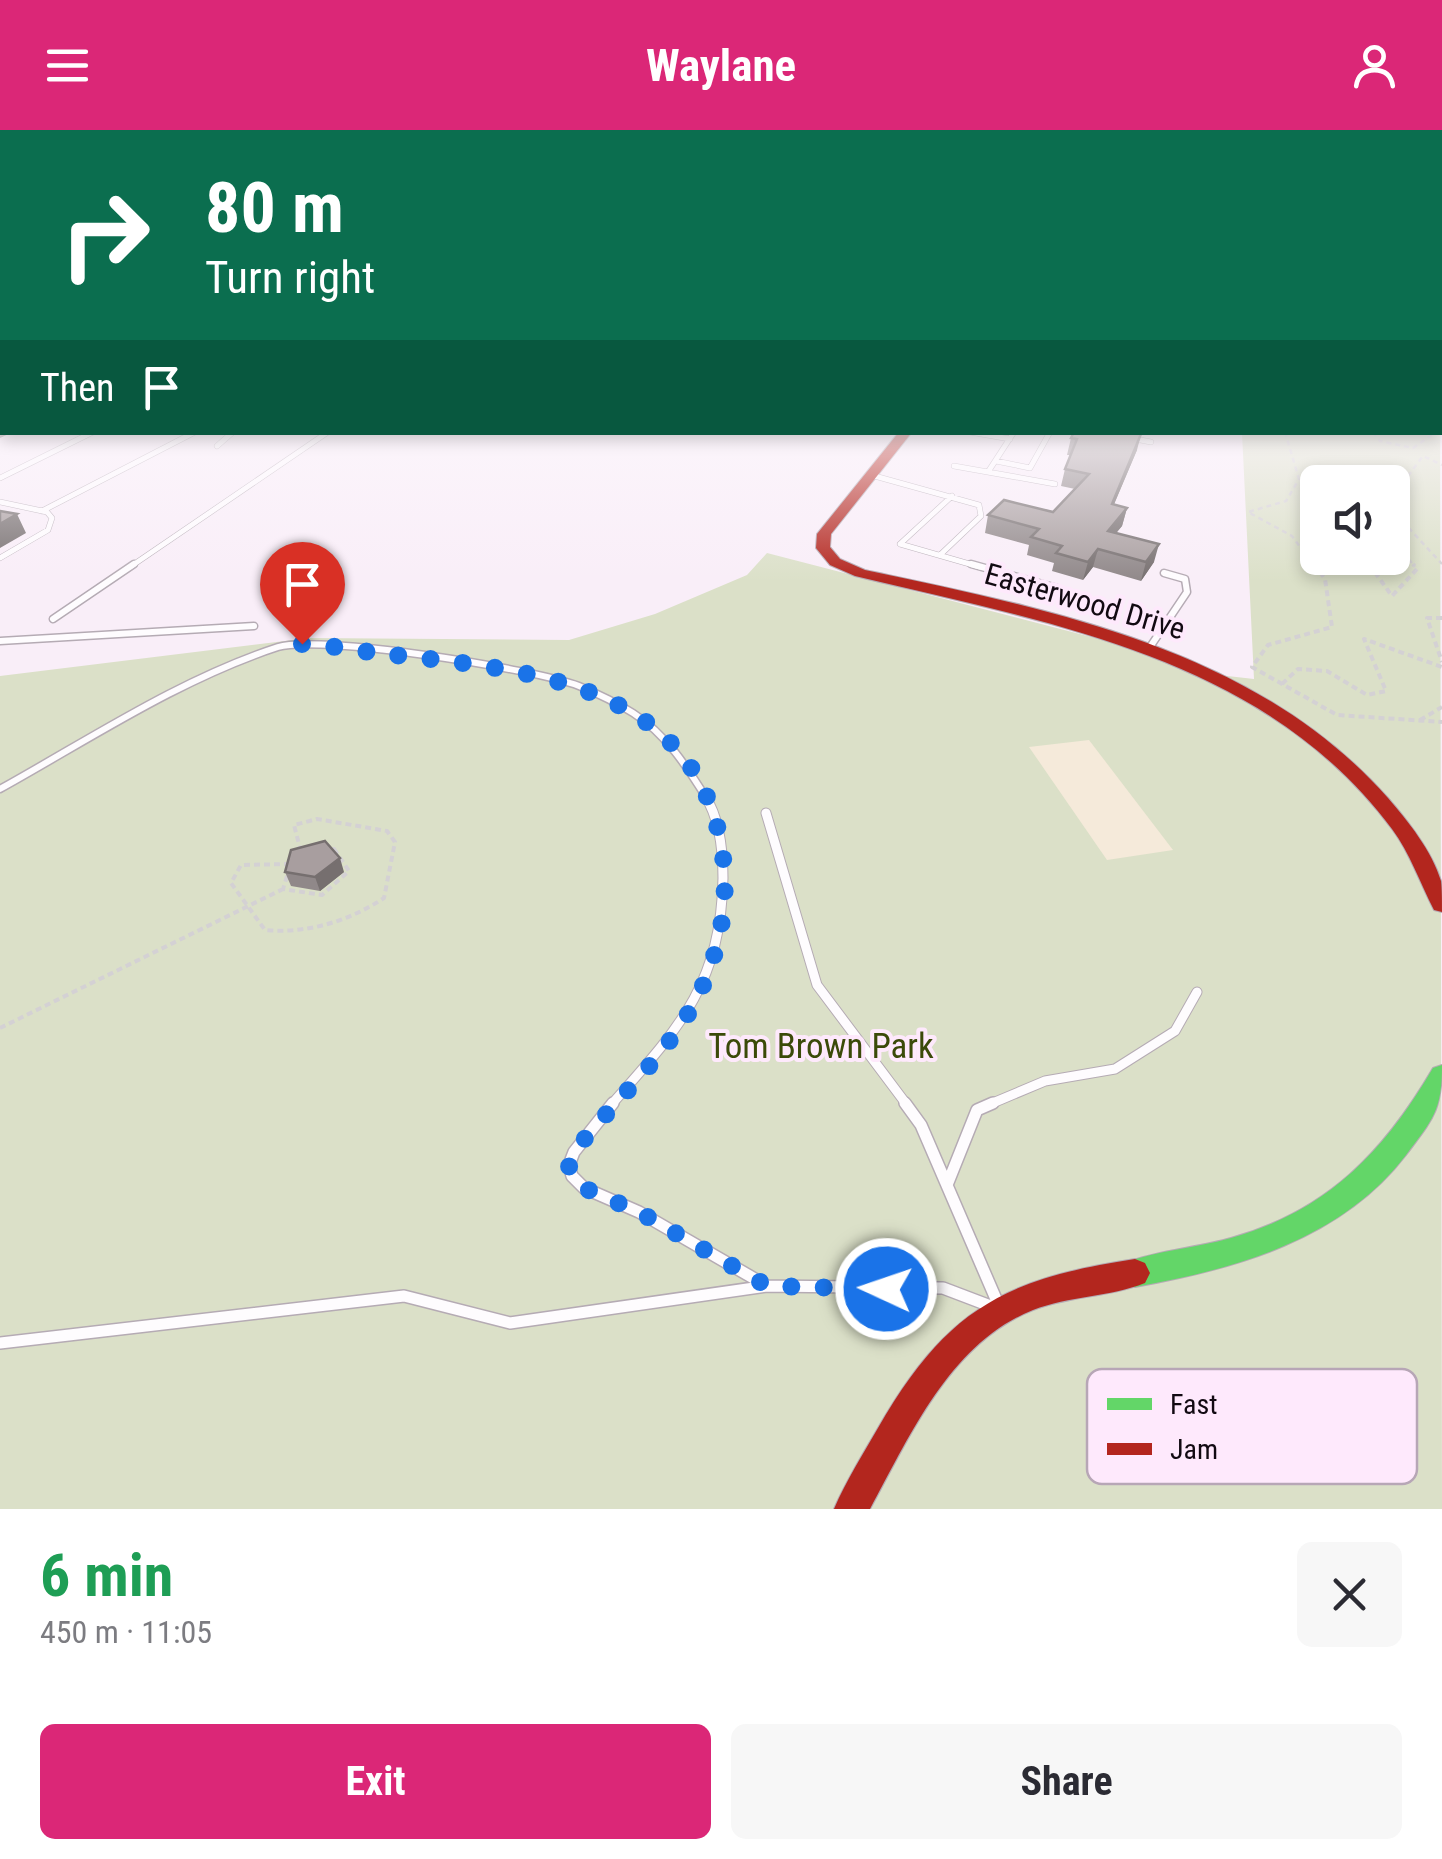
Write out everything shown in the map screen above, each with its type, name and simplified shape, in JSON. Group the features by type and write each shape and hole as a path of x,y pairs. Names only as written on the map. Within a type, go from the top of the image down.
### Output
{"street":[{"name":"Easterwood Drive","path":"888,453 824,534 823,548 835,562 860,573 1074,623 1150,647 1194,664 1254,696 1350,769 1417,850 1442,904"},
{"path":"851,1509 946,1359 1000,1310 1068,1286 1247,1250 1298,1228 1341,1202 1381,1170 1427,1113 1442,1076"}],"lane":[{"path":"0,478 50,453"},
{"path":"42,511 154,453"},
{"path":"53,619 297,453"},
{"path":"988,472 1001,453"},
{"path":"996,461 1030,468 1038,453"},
{"path":"954,466 1055,484"},
{"path":"870,475 978,506 981,516 940,556"},
{"path":"952,496 900,544 1057,588"},
{"path":"0,502 42,511 52,518 48,530 0,558"},
{"path":"1150,647 1187,592 1185,580 1164,573"},
{"path":"0,641 254,626"},
{"path":"0,789 196,680 282,646 319,644 481,663 577,685 635,714 677,752 712,807 724,857 722,922 712,962 681,1026 600,1118 569,1166 572,1176 584,1188 639,1212 767,1286"},
{"path":"766,814 817,985 922,1126 1000,1310"},
{"path":"947,1185 977,1110 1044,1081 1115,1069 1175,1031 1197,992"},
{"path":"0,1342 404,1296 510,1322 767,1286 943,1288 1000,1310"}],"path":[{"path":"1291,453 1299,479 1286,501 1248,512 1292,536 1324,578 1332,628 1268,645 1252,667 1336,715 1442,722"},
{"path":"1410,473 1423,456 1442,465"},
{"path":"1410,530 1442,564"},
{"path":"1377,575 1392,596 1416,569 1410,561"},
{"path":"1442,618 1427,618 1442,665"},
{"path":"1282,684 1298,669 1327,671 1367,695 1386,691 1364,639 1442,665"},
{"path":"1419,721 1442,708"},
{"path":"0,1028 248,906 283,889 322,895 349,871 334,850 302,857 290,864 241,865 231,883 248,906 266,930 284,934 368,911 384,898 395,842 387,832 317,819 294,825 302,857"},
{"path":"283,889 290,864"}],"green space":[{"name":"Tom Brown Park","path":"1243,453 1440,453 1442,1509 0,1509 0,676 309,638 569,640 655,614 747,575 767,553 1130,647 1192,672 1254,679"}],"sand":[{"path":"1089,740 1173,850 1107,860 1029,747"}],"building":[{"path":"1071,453 1133,453 1112,504 1127,508 1108,531 1159,544 1146,562 1098,549 1088,562 1056,553 1062,546 1031,537 1039,529 988,515 1004,500 1053,512 1089,474 1065,469"},
{"path":"0,511 17,514 0,524"},
{"path":"325,841 340,858 315,877 285,872 291,850"}],"traffic: fast":[{"path":"1135,1273 1233,1252 1317,1216 1387,1159 1416,1121 1442,1076"}],"traffic: jam":[{"path":"889,453 824,534 823,548 835,562 860,573 1082,626 1225,681 1291,719 1349,766 1399,824 1442,904"},
{"path":"851,1509 915,1398 954,1347 977,1326 1034,1295 1135,1273"}],"route":[{"path":"302,644 438,657 558,679 602,695 635,714 677,752 695,776 719,826 724,857 722,922 712,962 681,1026 574,1152 569,1166 572,1176 584,1188 639,1212 767,1286 886,1289"}]}
